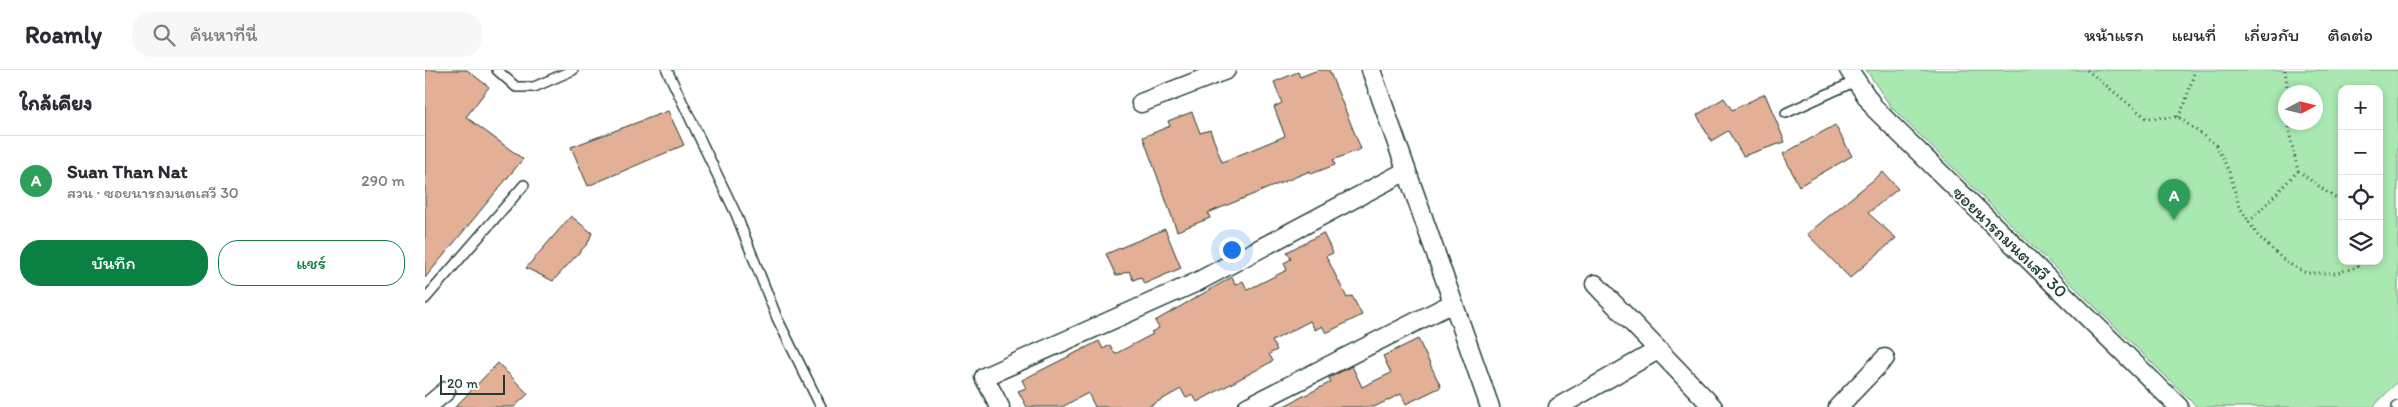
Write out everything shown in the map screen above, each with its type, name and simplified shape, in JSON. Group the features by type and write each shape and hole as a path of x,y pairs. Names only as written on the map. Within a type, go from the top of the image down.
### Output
{"street":[{"path":"1141,103 1226,70"},
{"path":"1371,70 1490,407"},
{"name":"ซอยนารถมนตเสวี 30","path":"1852,75 1875,109 2179,407"},
{"path":"1000,407 984,377 1197,282 1406,172"},
{"path":"1595,284 1713,407"},
{"path":"1247,407 1453,303"},
{"path":"1558,407 1658,350"},
{"path":"1838,407 1885,358"},
{"path":"427,407 446,391"}],"lane":[{"path":"497,70 516,87 534,87 573,70"},
{"path":"667,70 736,214 777,318 821,407"},
{"path":"1786,113 1852,75"},
{"path":"425,299 524,185"}],"path":[{"path":"2087,70 2146,118 2177,117 2216,145 2229,171 2239,206 2257,236 2279,256 2306,273 2336,273 2357,267 2358,265"},
{"path":"2177,117 2185,103 2195,70"},
{"path":"2285,70 2287,85"},
{"path":"2290,130 2298,171 2338,200"},
{"path":"2249,222 2298,171"}],"green space":[{"path":"1866,70 2398,70 2398,381 2373,407 2197,407 1891,107"}],"building":[{"path":"425,70 467,70 489,87 466,117 523,159 425,278"},
{"path":"1318,70 1329,70 1361,149 1333,160 1335,165 1311,174 1310,171 1208,213 1210,218 1177,231 1143,137 1170,126 1168,121 1192,112 1200,133 1210,130 1222,162 1285,136 1274,107 1282,103 1274,82 1298,72 1300,77"},
{"path":"1765,94 1785,142 1743,156 1728,131 1711,141 1697,115 1724,98 1732,110"},
{"path":"668,111 684,145 588,186 571,147"},
{"path":"1835,125 1852,156 1799,186 1783,154"},
{"path":"1883,172 1898,189 1868,213 1896,238 1850,278 1807,234"},
{"path":"571,216 592,233 588,243 553,281 526,268"},
{"path":"1165,229 1181,268 1144,284 1141,277 1133,280 1129,271 1116,276 1106,254"},
{"path":"1323,233 1333,253 1326,256 1347,298 1352,296 1362,315 1326,333 1322,326 1315,330 1310,321 1272,341 1277,350 1269,354 1273,361 1197,402 1193,395 1186,398 1181,389 1148,407 1095,407 1088,393 1062,407 1027,407 1018,391 1026,388 1022,380 1099,341 1103,349 1110,345 1115,354 1153,334 1151,332 1159,328 1155,321 1232,277 1235,285 1243,281 1247,290 1287,270 1284,263 1291,259 1287,252"},
{"path":"1418,339 1441,387 1406,404 1401,394 1374,407 1282,407 1331,382 1329,378 1352,366 1362,387 1391,373 1383,356"},
{"path":"498,363 528,394 514,407 455,407"}],"place":[{"name":"Suan Than Nat","path":"2174,220"}]}
